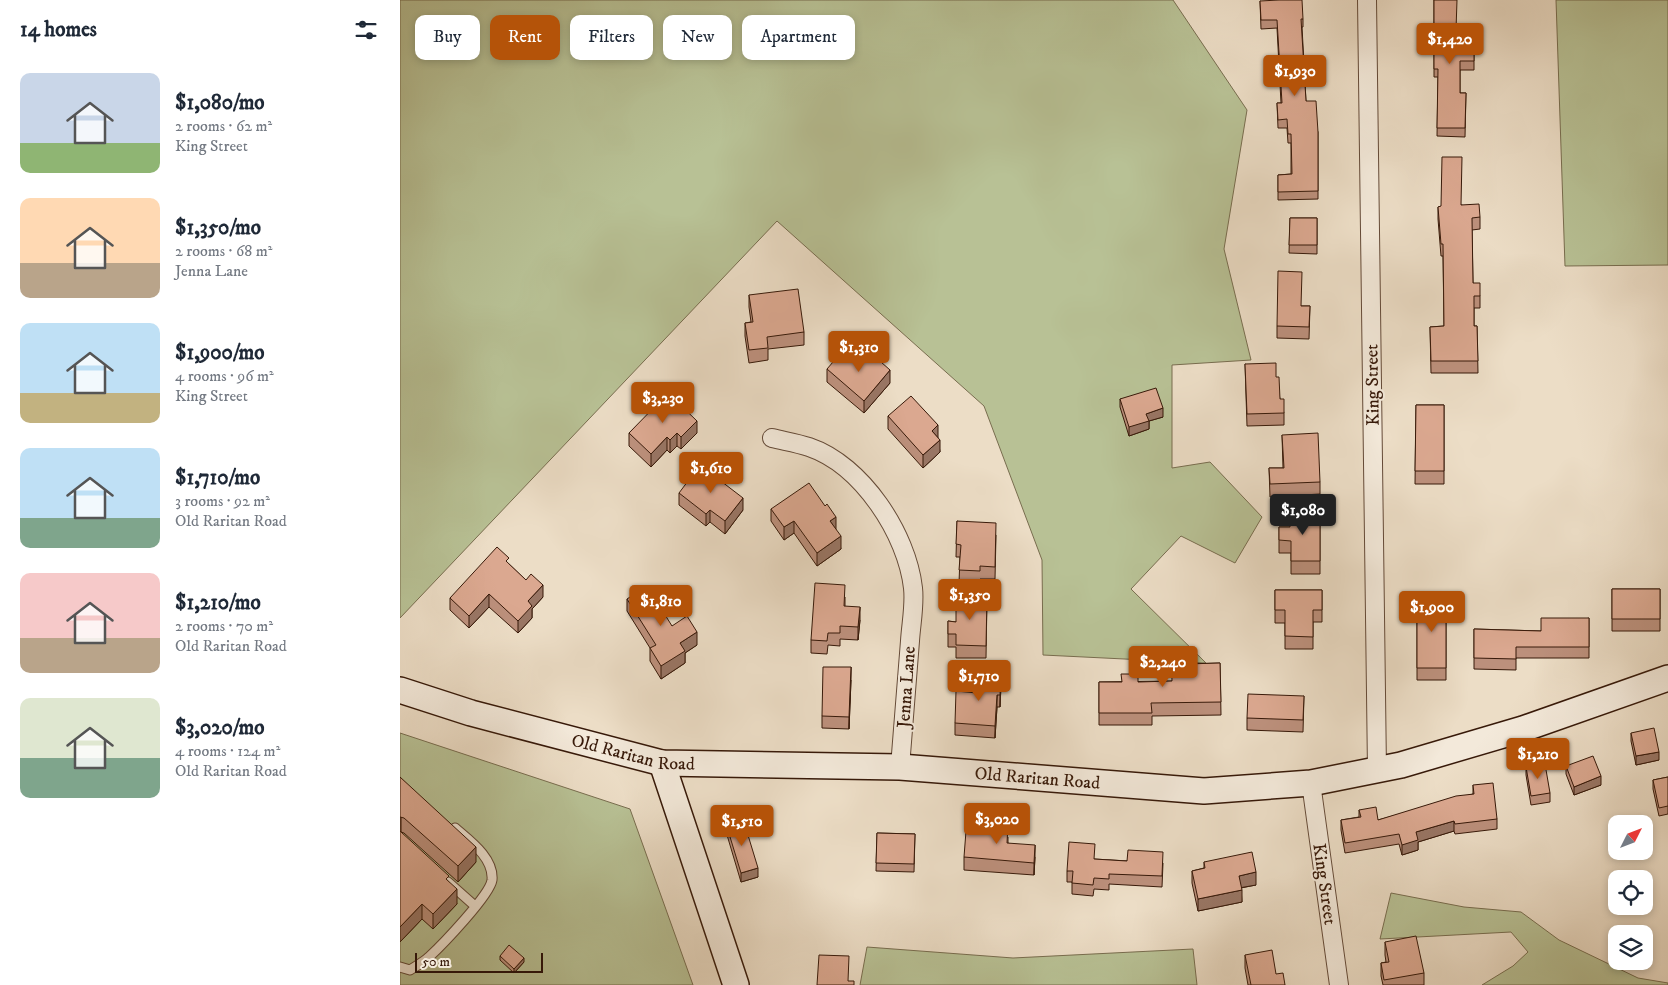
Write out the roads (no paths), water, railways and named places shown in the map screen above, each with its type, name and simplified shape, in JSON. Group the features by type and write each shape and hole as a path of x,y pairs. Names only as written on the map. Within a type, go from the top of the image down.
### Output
{"street":[{"name":"King Street","path":"1367,0 1377,770"},
{"name":"Jenna Lane","path":"772,438 810,447 842,466 870,493 892,524 901,542 914,589 900,767"},
{"name":"Old Raritan Road","path":"400,690 471,713 662,763 900,767 1204,791 1311,783 1401,765 1523,729 1668,678"},
{"path":"662,763 736,985"},
{"name":"King Street","path":"1311,783 1339,985"}],"lane":[{"path":"400,967 410,970 428,958 484,896 492,880 488,863 478,848 450,824"},
{"path":"441,875 475,906"}]}
